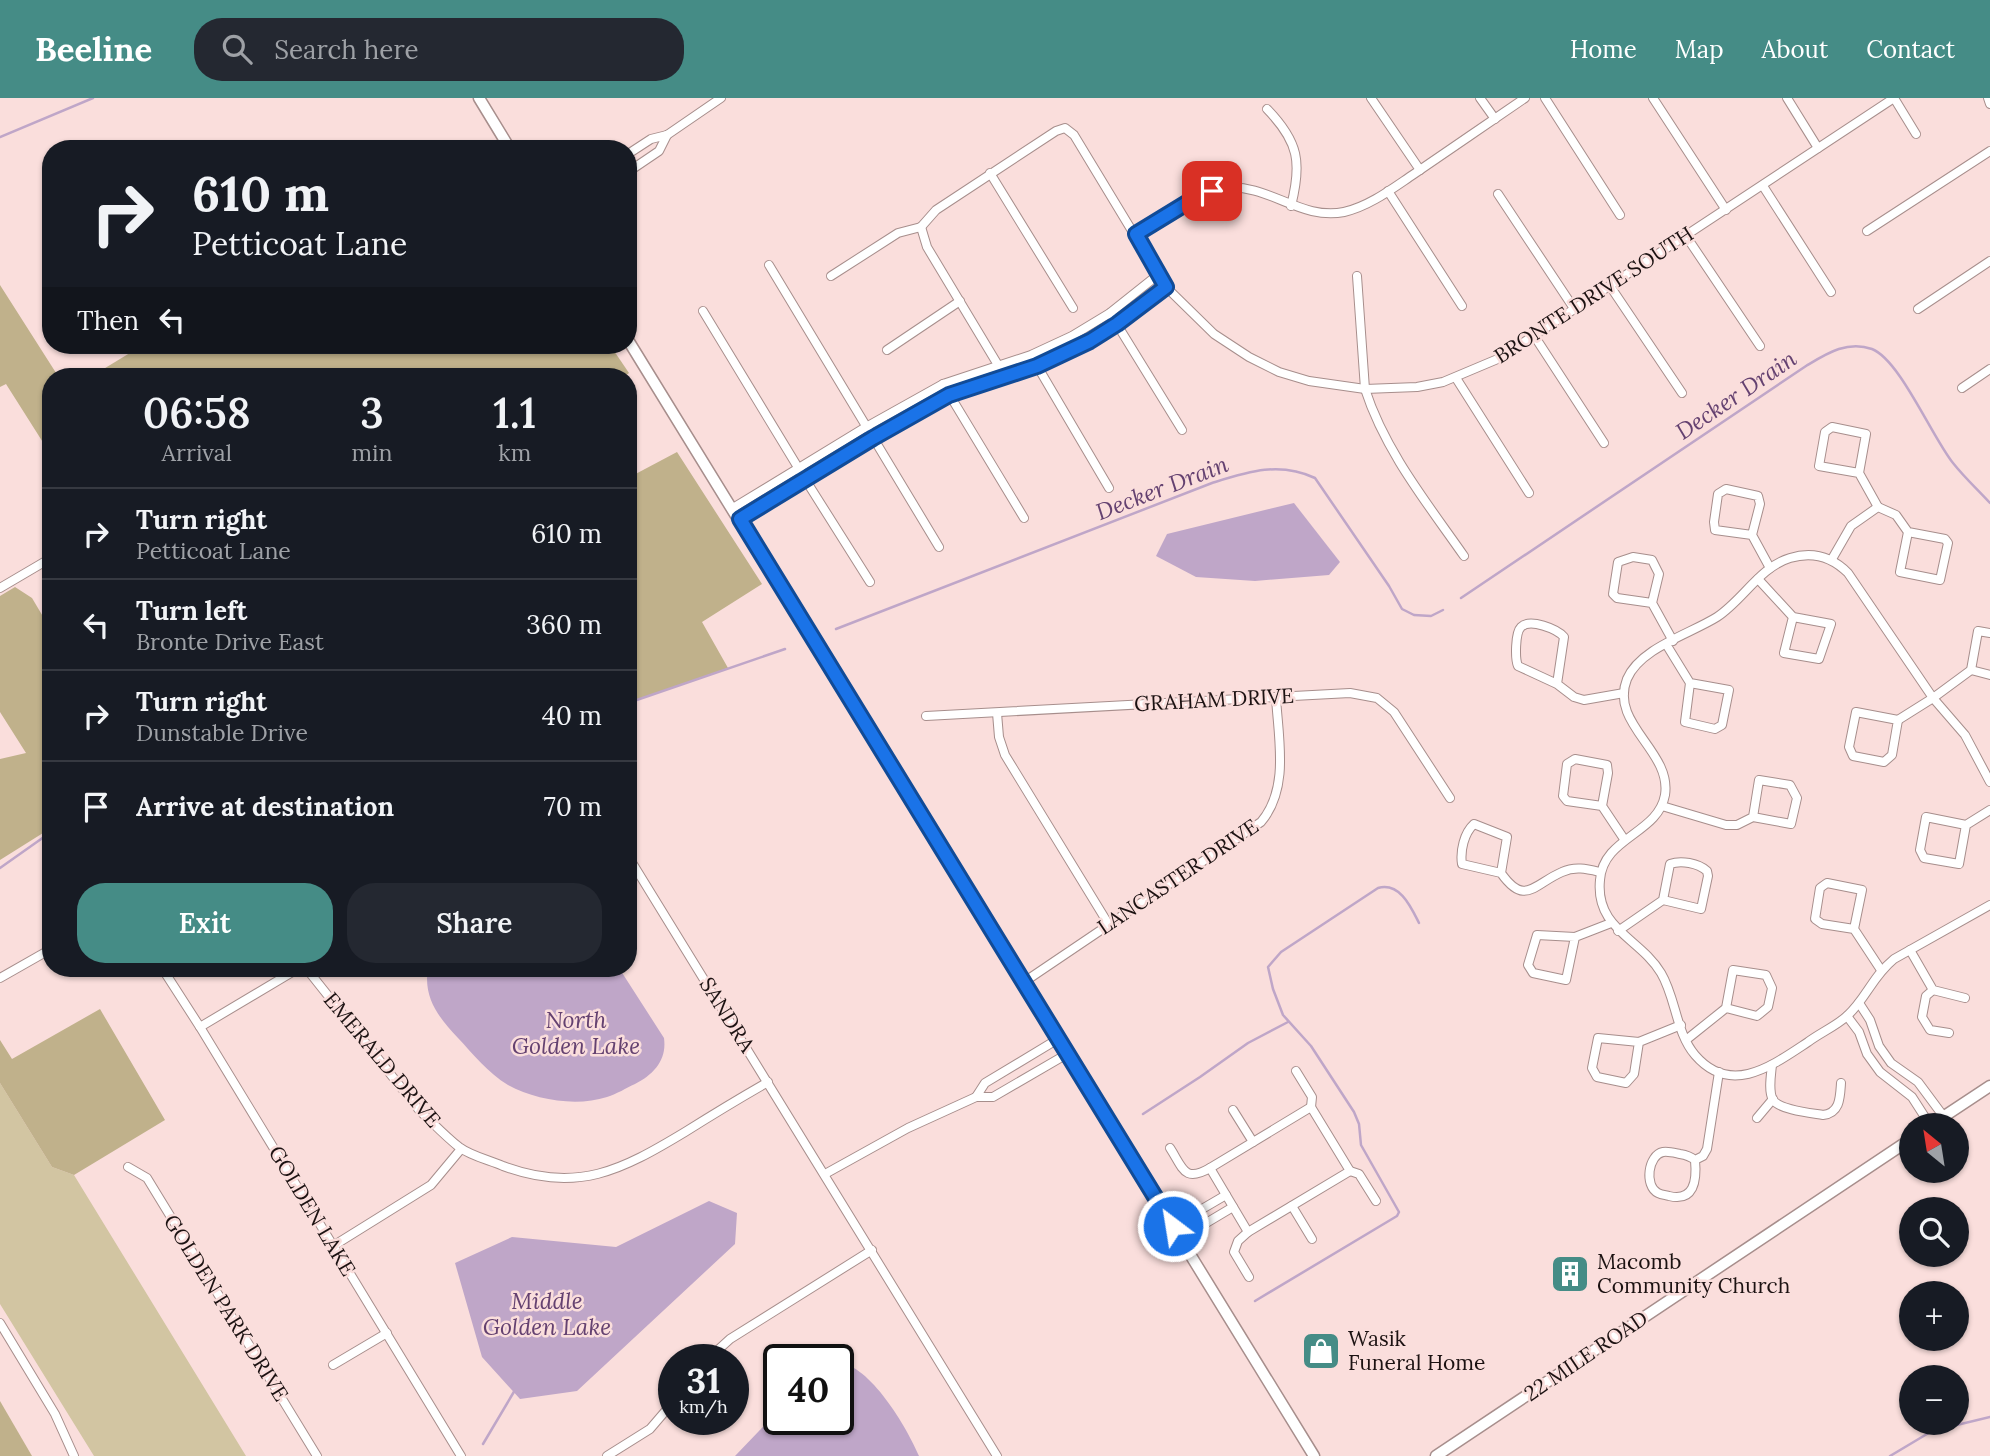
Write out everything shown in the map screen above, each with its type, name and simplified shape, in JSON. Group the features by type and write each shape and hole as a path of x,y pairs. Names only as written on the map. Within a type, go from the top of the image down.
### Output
{"street":[{"path":"480,98 505,140"},
{"path":"637,148 650,139 667,135 721,98"},
{"path":"1371,98 1420,170"},
{"path":"1480,98 1495,119"},
{"path":"1136,234 1190,201 1212,191 1227,188 1256,191 1321,213 1344,212 1366,204 1388,191 1525,98"},
{"path":"1545,98 1619,215"},
{"path":"1653,98 1726,210"},
{"path":"1787,98 1818,148"},
{"path":"1894,98 1916,134"},
{"name":"BRONTE DRIVE SOUTH","path":"990,173 1065,128 1074,135 1166,287 1214,334 1249,357 1279,372 1309,381 1365,389 1417,387 1456,378 1500,358 1535,337 1894,98"},
{"path":"1988,98 1990,104"},
{"path":"1267,109 1282,126 1297,159 1297,182 1291,205"},
{"path":"637,166 659,150 667,135"},
{"path":"1867,230 1990,151"},
{"path":"831,276 898,233 921,226 936,210 990,173 1073,308"},
{"path":"1763,186 1831,292"},
{"path":"1388,191 1462,306"},
{"path":"1498,194 1575,310"},
{"path":"921,226 927,247 1005,377"},
{"path":"1686,236 1760,346"},
{"path":"1918,309 1990,261"},
{"path":"769,265 939,547"},
{"path":"733,508 866,427 943,384 1031,355 1072,336 1110,313 1159,274"},
{"path":"1357,276 1365,389 1379,427 1398,460 1464,556"},
{"path":"1610,286 1682,393"},
{"path":"740,519 949,395 1037,366 1090,341 1166,287"},
{"path":"887,350 960,301"},
{"path":"704,311 804,480 870,582"},
{"path":"1110,313 1182,430"},
{"path":"1535,337 1604,443"},
{"path":"637,354 1314,1456"},
{"path":"1031,355 1109,488"},
{"path":"1962,388 1990,369"},
{"path":"1456,378 1529,493"},
{"path":"943,384 1024,518"},
{"path":"1859,473 1819,466 1825,432 1832,427 1866,434 1859,473 1878,507 1896,515 1908,532 1945,539 1948,543 1940,580 1900,572 1908,532"},
{"path":"1752,535 1715,530 1718,494 1726,489 1758,496 1760,503 1752,535 1770,568"},
{"path":"1832,559 1851,526 1878,507"},
{"path":"1990,782 1965,735 1933,698 1848,573 1832,559 1798,556 1770,568 1730,609 1641,660 1632,669 1624,694 1625,705 1632,722 1663,773 1665,787 1662,806 1649,822 1609,853 1600,872 1601,901 1611,923 1649,957 1660,971 1686,1040 1701,1061 1719,1072 1746,1075 1772,1065 1847,1016 1881,970 1910,950 1990,905"},
{"path":"1653,603 1617,598 1613,594 1618,562 1633,557 1652,560 1659,573 1653,603 1669,643 1690,683 1685,722 1715,729 1723,725 1729,690 1690,683"},
{"path":"0,589 42,563"},
{"path":"1758,579 1793,617 1831,624 1819,659 1784,653 1793,617"},
{"path":"1557,684 1564,637 1553,628 1523,625 1515,656 1518,666 1584,700 1624,694"},
{"path":"1898,720 1892,755 1884,762 1853,756 1849,747 1856,712 1898,720 1971,670 1978,631 1990,633"},
{"path":"1971,670 1990,675"},
{"name":"GRAHAM DRIVE","path":"926,716 1350,693 1371,696 1385,702 1399,718 1450,799"},
{"name":"LANCASTER DRIVE","path":"1024,982 1244,836 1266,816 1275,801 1279,776 1276,697"},
{"path":"997,713 999,737 1005,755 1109,925"},
{"path":"1602,806 1567,801 1563,796 1567,764 1575,759 1606,765 1608,773 1602,806 1624,839"},
{"path":"1662,806 1726,825 1737,825 1753,817 1791,824 1797,798 1790,785 1759,780 1753,817"},
{"path":"1966,825 1959,864 1924,858 1920,850 1926,817 1966,825 1990,810"},
{"path":"1502,873 1507,837 1474,824 1465,838 1462,864 1502,873 1514,889 1525,891 1566,870 1583,868 1600,872"},
{"path":"1618,931 1663,901 1701,909 1709,876 1707,872 1696,865 1676,862 1670,864 1663,901"},
{"name":"SANDRA","path":"637,871 872,1250"},
{"path":"1854,929 1822,924 1815,919 1820,888 1828,883 1861,890 1854,929 1881,970"},
{"path":"1575,937 1566,980 1532,973 1528,965 1537,935 1575,937 1611,923"},
{"path":"1910,950 1933,990 1965,998"},
{"path":"0,978 42,955"},
{"path":"1686,1040 1726,1008 1733,970 1766,975 1772,988 1768,1007 1756,1016 1726,1008"},
{"name":"GOLDEN LAKE","path":"168,977 461,1456"},
{"path":"201,1027 284,977"},
{"name":"EMERALD DRIVE","path":"313,977 419,1110 461,1149"},
{"path":"1933,990 1926,996 1922,1017 1930,1030 1949,1033"},
{"path":"1859,1003 1870,1020 1879,1046 1891,1063 1919,1082 1941,1113"},
{"path":"1847,1016 1859,1032 1867,1054 1880,1072 1908,1092 1923,1113"},
{"path":"1639,1042 1634,1074 1626,1083 1597,1077 1592,1068 1598,1038 1639,1042 1681,1025"},
{"path":"976,1097 985,1083 1058,1039"},
{"path":"825,1174 898,1133 976,1097 993,1097 1067,1054"},
{"path":"1880,1072 1891,1063"},
{"path":"1756,1118 1773,1099 1772,1065"},
{"path":"1296,1071 1312,1097 1311,1107 1350,1171 1359,1174 1376,1201"},
{"path":"1695,1160 1703,1156 1708,1146 1719,1072"},
{"path":"333,1245 431,1185 461,1149 529,1175 566,1178 600,1174 634,1162 768,1082"},
{"path":"1773,1099 1782,1107 1829,1114 1838,1106 1841,1083"},
{"path":"1950,1113 1990,1086"},
{"path":"1170,1148 1186,1173 1196,1176 1311,1107"},
{"path":"1233,1110 1253,1142"},
{"name":"22 MILE ROAD","path":"1436,1456 1899,1147"},
{"path":"1665,1151 1690,1156 1695,1160 1692,1190 1687,1195 1679,1198 1658,1193 1653,1188 1650,1179 1652,1160 1659,1154 1665,1151"},
{"name":"GOLDEN PARK DRIVE","path":"128,1167 147,1178 317,1456"},
{"path":"1210,1168 1248,1232"},
{"path":"1249,1278 1234,1252 1238,1241 1248,1232 1350,1171"},
{"path":"1173,1226 1226,1195"},
{"path":"1292,1206 1312,1239"},
{"path":"1181,1238 1233,1207"},
{"path":"725,1344 872,1250 997,1456"},
{"path":"0,1322 55,1414 74,1456"},
{"path":"333,1365 387,1334"},
{"path":"607,1456 650,1429 658,1420"}],"shaded area":[{"path":"0,285 53,368 42,368 42,441 6,384 0,387"},
{"path":"128,354 616,354 626,368 105,368"},
{"path":"677,452 762,584 702,622 728,668 637,700 637,473"},
{"path":"15,587 32,598 42,615 42,834 0,860 0,759 26,753 0,712 0,596"},
{"path":"100,1009 165,1120 74,1175 52,1167 0,1083 0,1040 12,1059"},
{"path":"0,1083 52,1167 74,1175 246,1456 94,1456 0,1304"},
{"path":"0,1401 32,1456 0,1456"}],"water":[{"path":"1294,503 1340,562 1329,575 1255,581 1196,577 1156,556 1167,534"},
{"name":"North Golden Lake","path":"625,977 664,1038 661,1060 642,1080 607,1097 569,1102 531,1095 508,1085 475,1057 444,1022 434,1006 427,978"},
{"name":"Middle Golden Lake","path":"709,1201 737,1213 735,1244 577,1391 520,1399 482,1357 455,1263 512,1237 616,1247"},
{"path":"854,1369 886,1399 919,1456 735,1456 763,1427 763,1435 854,1435"}],"waterway":[{"path":"0,137 93,98"},
{"name":"Decker Drain","path":"1461,598 1806,366 1845,347 1872,349 1883,356 1904,383 1953,463 1990,503"},
{"name":"Decker Drain","path":"836,629 1212,483 1250,472 1276,469 1315,478 1402,609 1414,615 1431,616 1443,610"},
{"name":"Decker Drain","path":"637,700 785,649"},
{"name":"Decker Drain","path":"0,868 42,838"},
{"path":"1255,1301 1397,1216 1399,1212 1361,1145 1359,1124 1354,1112 1311,1046 1283,1015 1268,967 1281,952 1378,888 1386,887 1399,892 1419,923"},
{"path":"1143,1114 1248,1043 1288,1022"},
{"path":"483,1444 515,1390"},
{"path":"1890,1456 1932,1431 1990,1417"}],"place":[{"name":"Macomb Community Church","path":"1570,1274"},
{"name":"Wasik Funeral Home","path":"1321,1351"}],"route":[{"path":"1173,1226 740,519 949,395 1037,366 1090,341 1117,324 1166,287 1136,234 1190,201 1212,191"}]}
